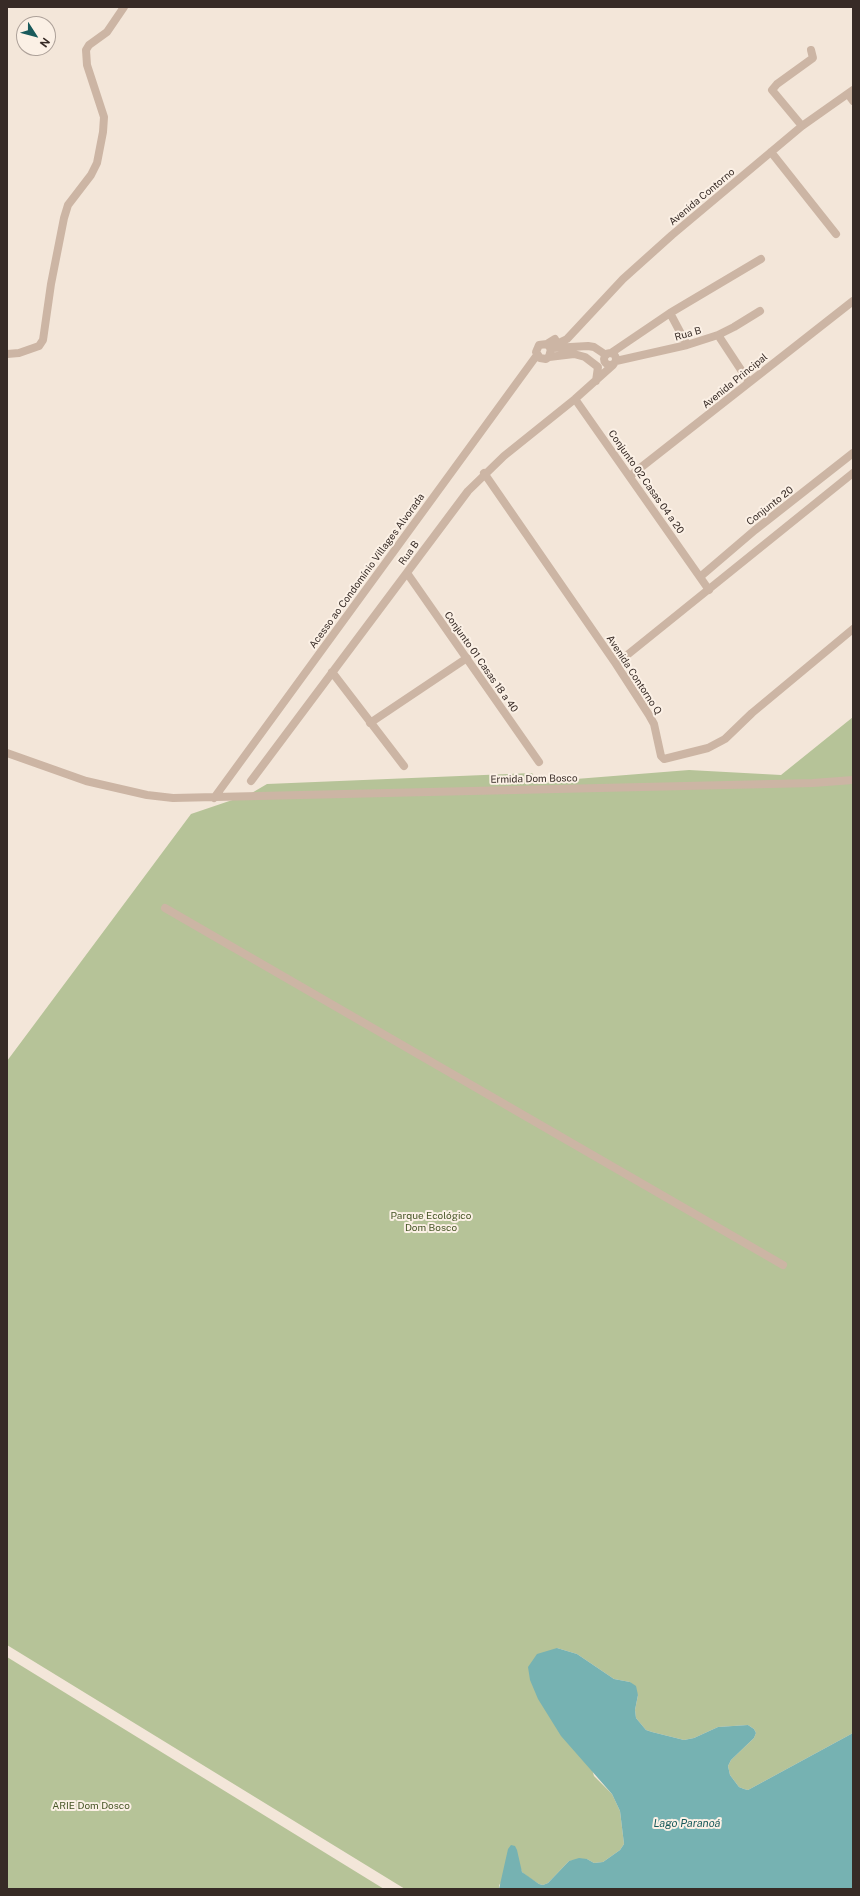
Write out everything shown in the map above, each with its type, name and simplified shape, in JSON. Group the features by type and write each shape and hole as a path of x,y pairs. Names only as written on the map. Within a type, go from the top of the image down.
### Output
{"street":[{"path":"7,354 19,353 40,346 43,340 51,284 64,218 68,205 91,175 97,163 103,132 104,117 87,64 86,50 89,45 107,32 124,7"},
{"path":"802,126 772,90 777,84 813,58 811,50"},
{"path":"850,92 853,101"},
{"name":"Avenida Contorno","path":"549,349 574,330 623,279 646,258 802,126 850,92"},
{"path":"771,152 836,234"},
{"path":"596,381 596,365 606,353 761,259"},
{"name":"Avenida Principal","path":"630,476 853,300"},
{"name":"Rua B","path":"251,781 464,496 484,473 575,399 613,364 687,345 718,335 760,311"},
{"path":"670,313 687,345"},
{"path":"718,335 749,382"},
{"name":"Acesso ao Condomínio Villages Alvorada","path":"214,798 537,355 537,348 539,345 549,349"},
{"path":"537,355 543,359 549,349 566,346 588,346 616,356 613,364 596,365 585,357 549,349"},
{"name":"Conjunto 02 Casas 04 a 20","path":"575,399 709,590"},
{"name":"Conjunto 20","path":"700,577 755,530 853,453"},
{"name":"Avenida Contorno Q","path":"484,473 616,664 649,715 654,724 661,756 666,759 708,748 725,739 752,713 853,629"},
{"path":"616,664 853,473"},
{"name":"Conjunto 01 Casas 18 a 40","path":"407,573 539,762"},
{"path":"370,723 467,658"},
{"path":"332,672 404,766"},
{"name":"Ermida Dom Bosco","path":"7,753 62,774 120,790 173,798 813,783 853,780"},
{"path":"165,908 783,1265"}],"green space":[{"name":"Parque Ecológico Dom Bosco","path":"853,717 853,1733 748,1790 744,1789 739,1787 730,1775 728,1766 731,1760 754,1738 756,1733 754,1729 748,1725 718,1727 694,1738 684,1740 646,1730 636,1718 635,1710 638,1695 630,1682 614,1679 577,1654 557,1648 594,1776 612,1794 620,1811 624,1844 620,1850 603,1862 594,1863 587,1859 569,1861 548,1883 543,1885 528,1877 522,1872 520,1867 499,1885 499,1889 405,1889 7,1645 7,1061 191,814 250,794 267,784 532,773 538,782 689,770 781,775"},
{"name":"ARIE Dom Dosco","path":"7,1657 384,1889 7,1889"}],"water":[{"name":"Lago Paranoá","path":"557,1648 577,1654 614,1679 630,1682 636,1686 638,1695 635,1710 636,1718 646,1730 684,1740 694,1738 718,1727 748,1725 754,1729 756,1733 754,1738 731,1760 728,1766 730,1775 739,1787 744,1789 748,1790 853,1733 853,1889 499,1889 508,1849 511,1845 515,1846 517,1850 522,1872 539,1884 543,1885 548,1883 569,1861 579,1858 587,1859 594,1863 603,1862 620,1850 624,1844 620,1811 612,1794 561,1736 538,1699 530,1680 528,1667 537,1654"}]}
